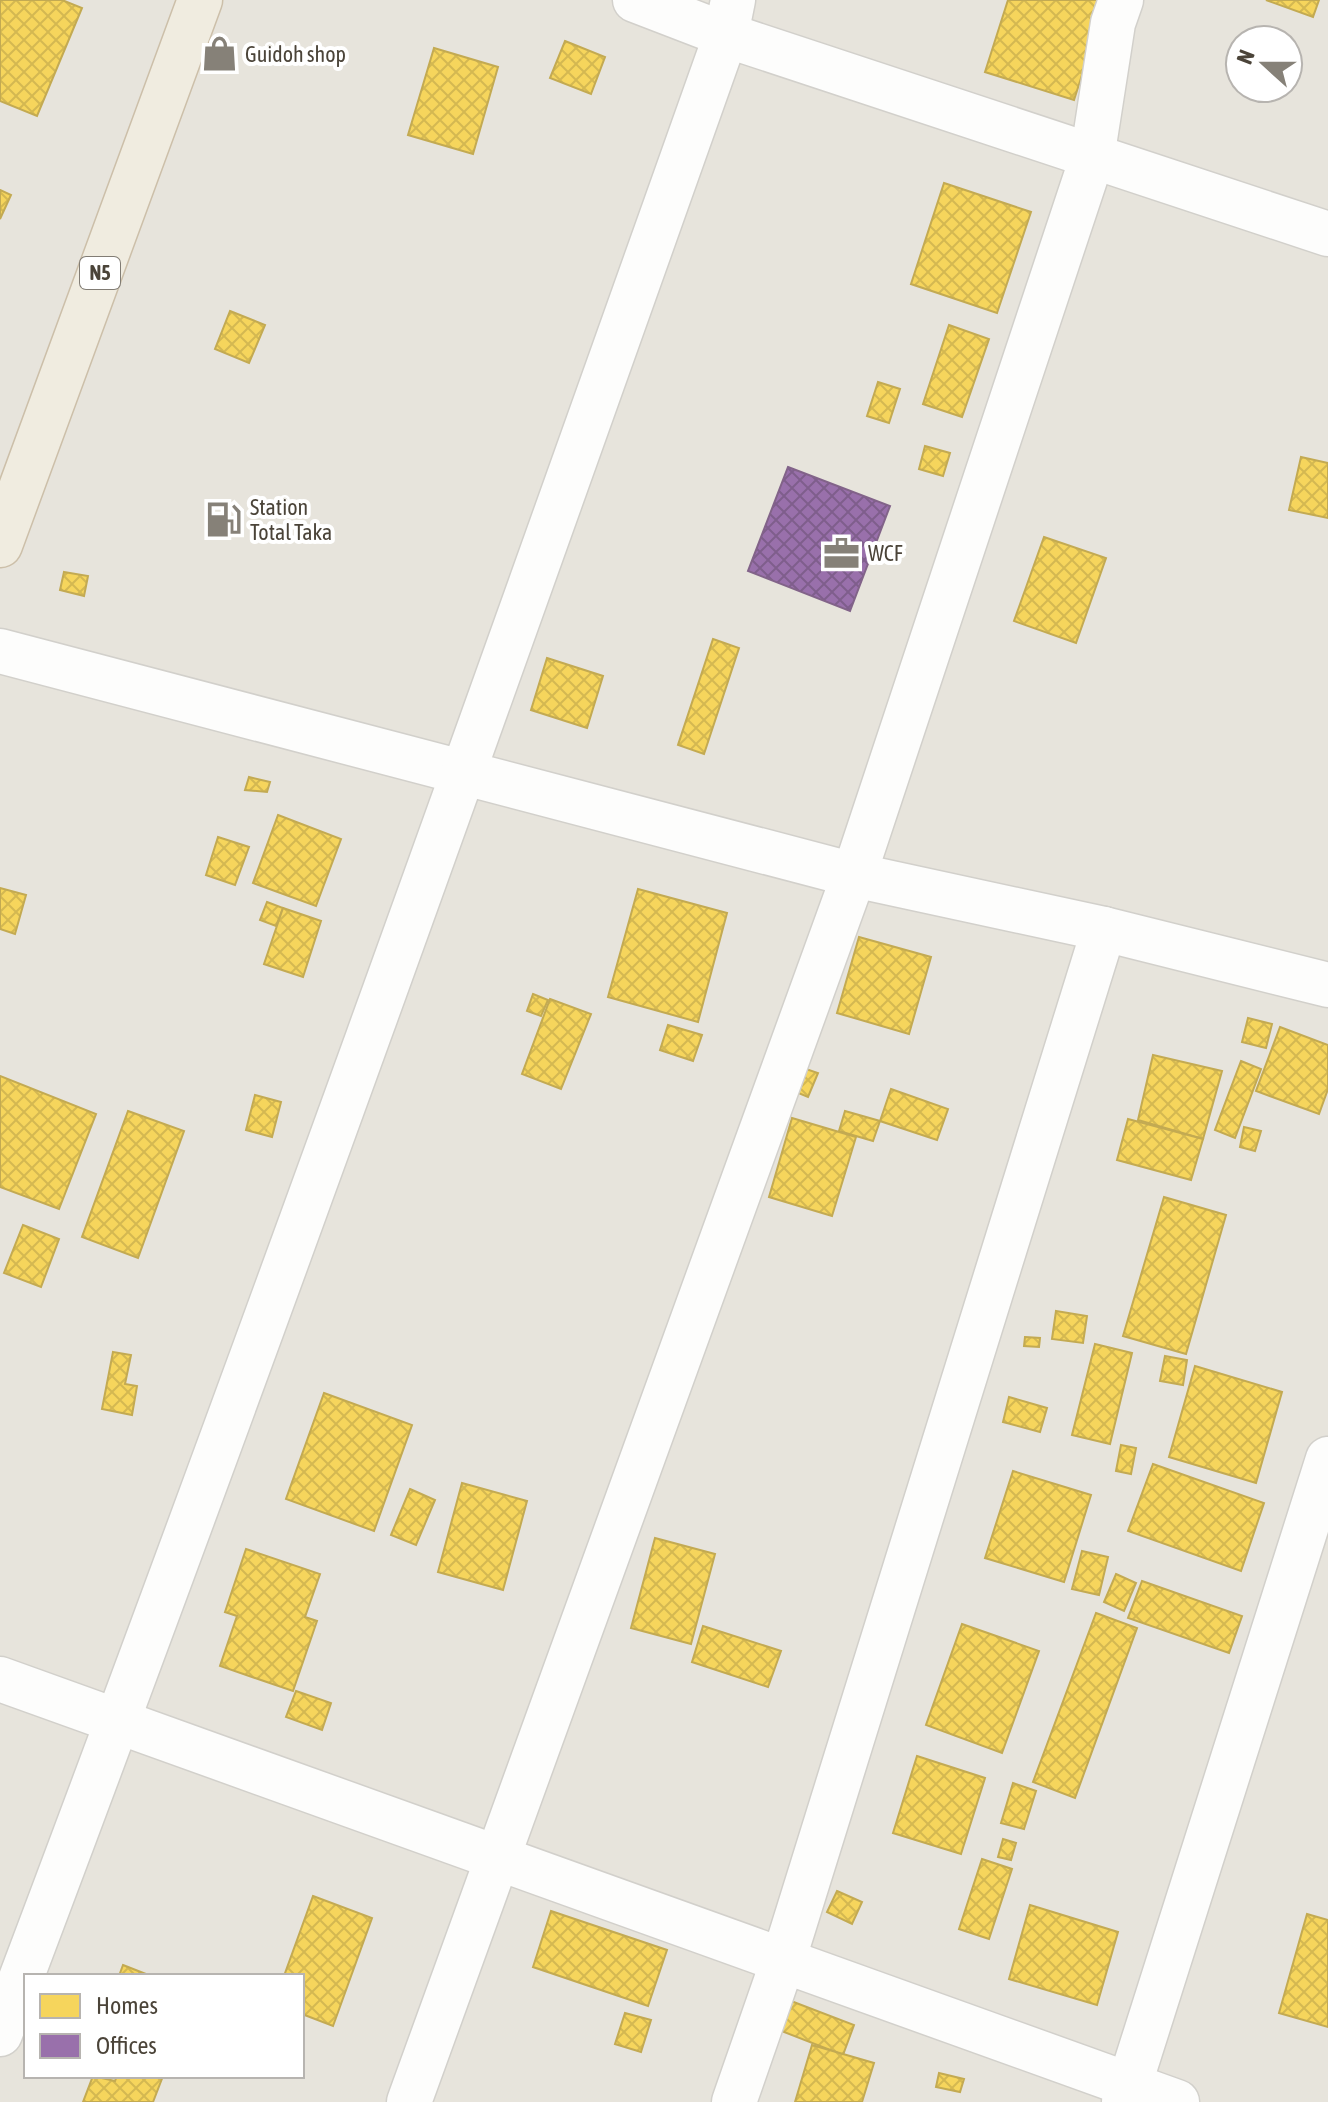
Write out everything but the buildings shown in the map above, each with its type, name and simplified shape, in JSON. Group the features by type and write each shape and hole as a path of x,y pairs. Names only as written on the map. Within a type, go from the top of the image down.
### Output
{"highway":[{"name":"N5","path":"0,545 200,0"}],"street":[{"path":"635,0 729,17 1092,158 1328,234"},
{"path":"409,2102 854,875 1092,158 1113,23 1121,0"},
{"path":"0,2034 118,1722 464,774 729,17"},
{"path":"0,651 854,875 1104,929 1328,985"},
{"path":"734,2102 783,1961 1104,929"},
{"path":"1126,2093 1328,1459"},
{"path":"0,1679 783,1961 1126,2093 1177,2102"}],"shaded area":[{"path":"0,0 1328,0 1328,2102 0,2102"}],"place":[{"name":"Guidoh shop","path":"219,54"},
{"name":"Station Total Taka","path":"224,520"},
{"name":"WCF","path":"842,553"}]}
